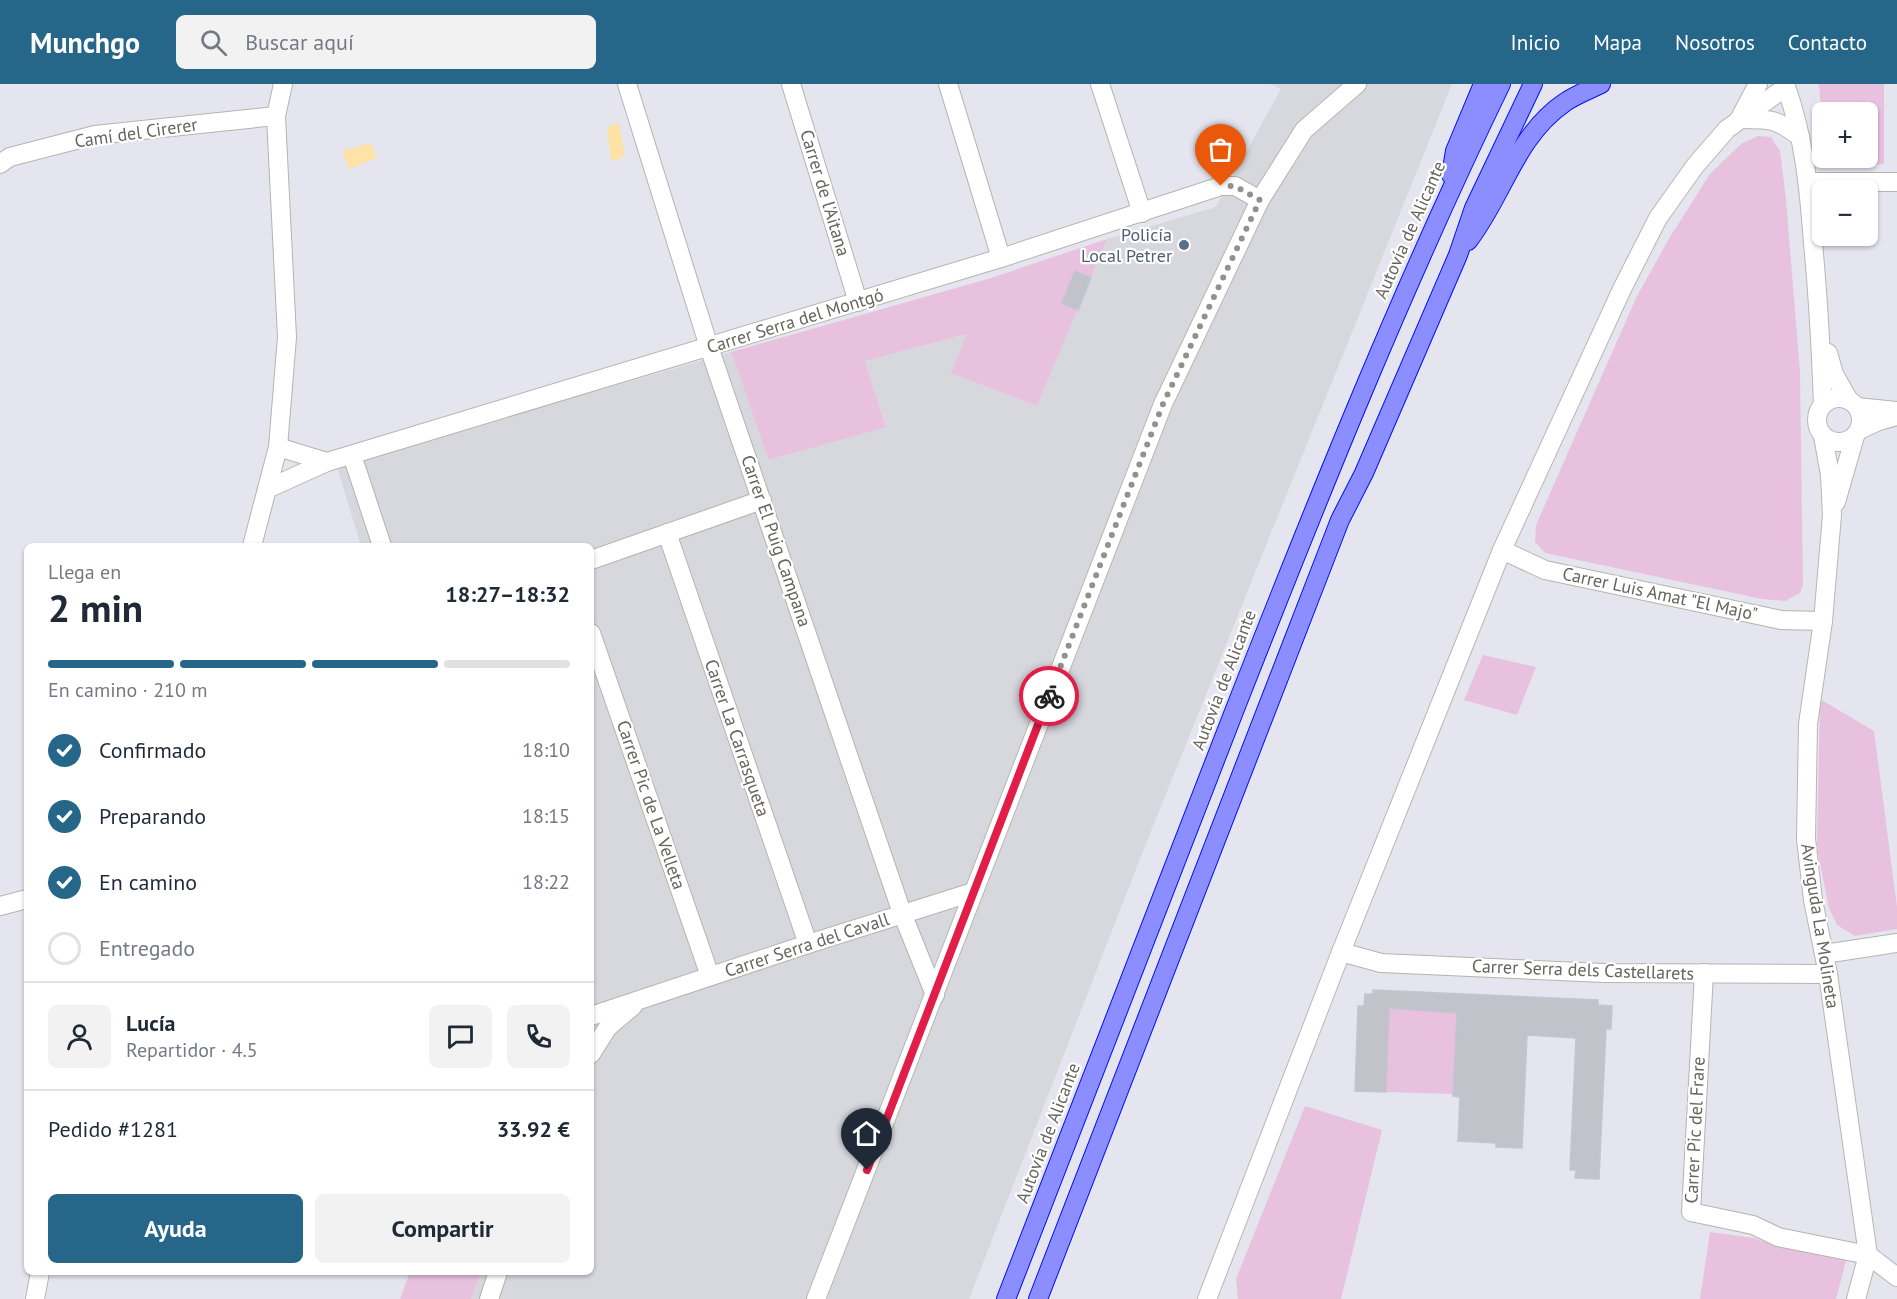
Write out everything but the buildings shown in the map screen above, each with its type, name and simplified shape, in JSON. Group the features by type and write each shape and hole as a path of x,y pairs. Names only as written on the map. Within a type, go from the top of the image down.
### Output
{"highway":[{"path":"1449,191 1455,151 1483,84"},
{"name":"Autovía de Alicante","path":"1006,1299 1299,544 1449,191 1501,84"},
{"path":"1038,1299 1340,520 1364,473 1458,255 1474,208 1533,84"},
{"path":"1458,255 1482,224 1508,170 1528,138 1565,101 1601,84"}],"street":[{"path":"253,543 278,447 287,337 276,116 283,84"},
{"name":"Carrer El Puig Campana","path":"627,84 709,347 902,914 935,995"},
{"name":"Carrer de l'Aitana","path":"791,84 858,302"},
{"path":"948,84 1001,258"},
{"path":"1100,84 1142,213"},
{"path":"816,1299 1163,404 1260,200 1304,130 1357,84"},
{"path":"1739,119 1758,84"},
{"path":"1207,1299 1341,952 1502,550 1612,310 1658,218 1695,166 1727,129 1786,86 1800,137 1808,182 1820,325 1823,404"},
{"name":"Camí del Cirerer","path":"0,164 10,157 95,135 276,116"},
{"path":"1739,119 1771,120 1786,126 1800,137"},
{"path":"1808,182 1897,182"},
{"name":"Carrer Serra del Montgó","path":"267,489 327,462 1001,258 1221,186 1235,186 1260,200"},
{"path":"1820,325 1834,374 1861,414 1857,433"},
{"path":"1897,411 1853,403 1840,398 1831,399 1823,404 1817,414 1817,426 1824,436 1833,441 1845,441 1879,421 1897,416"},
{"name":"Avinguda La Molineta","path":"1832,515 1857,433"},
{"name":"Avinguda La Molineta","path":"1824,436 1830,475 1832,515 1823,621 1808,724 1806,839 1813,900 1828,974 1868,1255 1856,1299"},
{"path":"278,447 327,462"},
{"path":"352,455 381,543"},
{"path":"594,559 762,500"},
{"name":"Carrer La Carrasqueta","path":"667,533 808,944"},
{"name":"Carrer Luis Amat \"El Majo\"","path":"1502,550 1545,570 1781,620 1823,621"},
{"name":"Carrer Pic de La Velleta","path":"594,642 710,976"},
{"name":"Carrer Serra del Cavall","path":"594,1015 973,892"},
{"path":"0,906 24,900"},
{"path":"1824,954 1897,943"},
{"name":"Carrer Serra dels Castellarets","path":"1341,952 1381,963 1604,973 1828,974"},
{"name":"Carrer Pic del Frare","path":"1704,973 1691,1212 1753,1225 1778,1237 1868,1255"},
{"name":"Carrer Serra del Cavall","path":"594,1049 608,1028 642,999"},
{"path":"1868,1255 1897,1277"},
{"path":"35,1299 39,1275"},
{"path":"489,1299 497,1275"}],"shaded area":[{"path":"1271,84 1452,84 1141,856 969,1299 471,1299 480,1275 594,1275 594,543 360,543 337,467 731,352 770,460 886,426 865,361 968,334 952,373 1037,406 1107,239 1216,207 1281,89"},
{"path":"1819,84 1884,84 1884,164 1878,164 1878,102 1820,102"},
{"path":"619,123 625,156 611,162 607,127"},
{"path":"1758,136 1771,137 1780,151 1786,200 1800,372 1803,585 1800,593 1785,601 1762,599 1545,553 1535,542 1536,525 1637,296 1670,237 1710,174 1741,144"},
{"path":"371,143 376,158 349,169 342,151"},
{"path":"1107,239 1037,406 951,373 967,334 865,361 886,427 769,460 731,352 991,278"},
{"path":"1483,655 1536,667 1517,715 1464,700"},
{"path":"1820,699 1874,731 1897,907 1897,929 1855,936 1837,925 1829,908 1817,848"},
{"path":"1389,1008 1457,1013 1453,1094 1386,1092"},
{"path":"1305,1106 1382,1130 1341,1299 1238,1299 1236,1279"},
{"path":"1710,1232 1754,1238 1770,1244 1847,1257 1836,1299 1700,1299"},
{"path":"409,1275 480,1275 471,1299 400,1299"}],"way so far":[{"path":"1049,696 1163,404 1260,200 1235,186 1221,186"}],"place":[{"name":"Policía Local Petrer","path":"1184,245"}],"route":[{"path":"867,1170 1049,696"}]}
